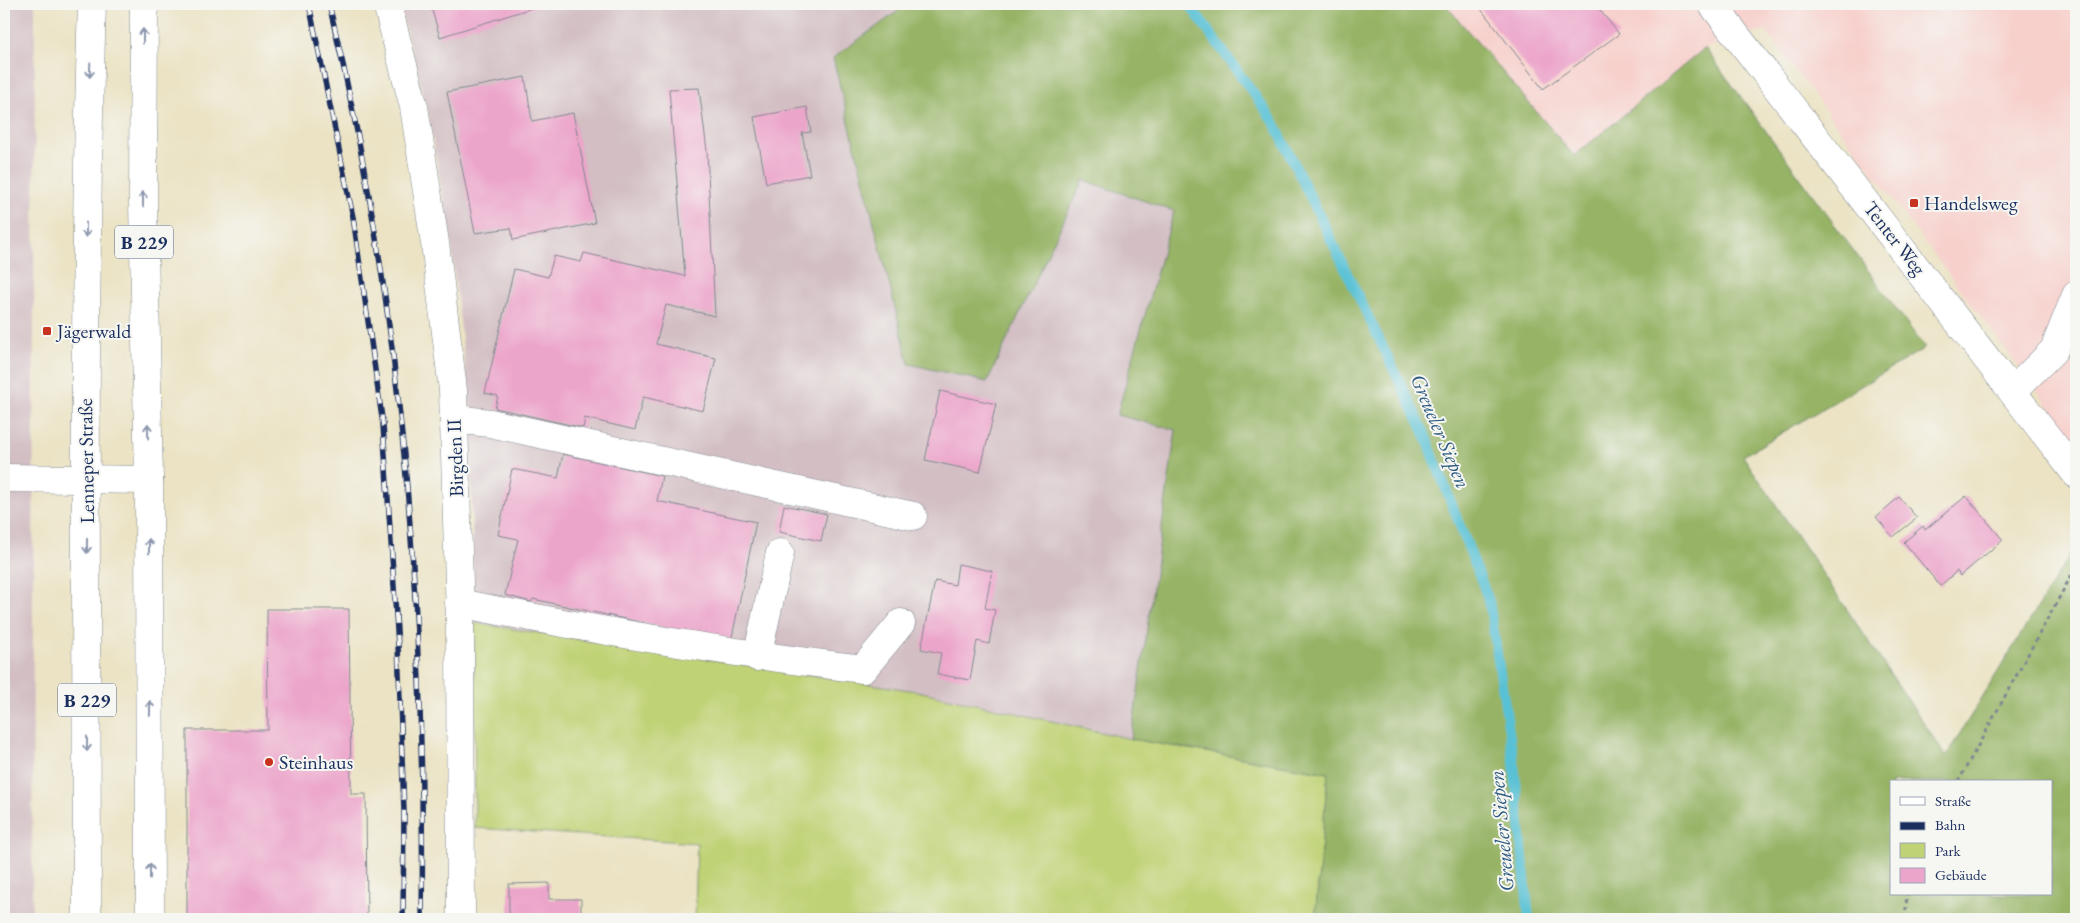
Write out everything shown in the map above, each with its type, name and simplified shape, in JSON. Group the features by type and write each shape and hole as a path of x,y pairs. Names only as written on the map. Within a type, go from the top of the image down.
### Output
{"main road":[{"name":"Lenneper Straße","path":"87,919 86,181 92,4"},
{"name":"B 229","path":"144,4 143,201 149,480 150,919"},
{"name":"Birgden II","path":"387,4 414,107 440,282 453,390 459,603 461,919"},
{"name":"Tenter Weg","path":"1712,4 2076,474"},
{"path":"2013,391 2054,350 2076,295"},
{"path":"454,419 490,423 913,516"},
{"path":"4,478 149,480"},
{"path":"757,657 780,553"},
{"path":"459,603 555,623 757,657 863,669 901,623"}],"path":[{"path":"1959,780 2076,568"},
{"path":"1904,919 1907,896"}],"shaded area":[{"path":"4,4 35,4 32,919 4,919"},
{"path":"399,4 908,4 833,58 987,382 1083,180 1174,211 1117,415 1176,430 1131,739 922,692 474,623 470,410 451,241 427,108"},
{"path":"1445,4 2076,4 2076,106 2072,119 2076,121 2076,443 1765,30 1705,48 1574,156"}],"green space":[{"path":"908,4 1445,4 1574,156 1705,48 1925,348 1743,456 1946,756 2076,545 2076,919 1315,919 1328,773 1131,739 1176,430 1117,415 1174,211 1083,180 987,382 909,364 833,58"},
{"path":"474,623 922,692 1131,739 1328,773 1315,919 695,919 697,843 475,828"}],"building":[{"path":"430,4 538,4 538,6 440,37"},
{"path":"730,4 745,4 745,5 730,8"},
{"path":"1477,4 1595,4 1619,34 1543,89"},
{"path":"525,77 532,121 573,113 595,223 513,240 511,228 475,233 447,92"},
{"path":"699,88 707,151 715,316 666,305 656,344 716,358 703,411 643,397 635,430 585,418 583,428 495,408 498,396 485,393 514,269 548,277 554,256 581,262 584,253 685,276 669,89"},
{"path":"807,107 811,132 802,133 810,175 766,183 754,117"},
{"path":"940,391 996,404 980,472 925,460"},
{"path":"563,454 662,476 657,501 756,522 731,642 533,599 531,602 505,595 518,539 498,535 512,469 558,478"},
{"path":"1966,496 2003,540 1960,576 1957,571 1940,586 1904,542 1923,526 1925,530"},
{"path":"1899,497 1917,518 1893,537 1876,517"},
{"path":"784,505 827,514 821,541 779,532"},
{"path":"958,564 992,571 985,608 995,610 989,644 977,641 970,680 937,674 941,653 921,649 935,581 955,585"},
{"name":"Steinhaus","path":"267,609 349,609 351,794 366,794 367,919 187,919 187,730 268,730"},
{"path":"549,883 549,899 581,899 581,919 509,919 509,884"}],"waterway":[{"name":"Greueler Siepen","path":"1189,4 1274,122 1424,432 1489,601 1514,764 1529,919"}],"railway":[{"path":"309,4 353,217 383,425 398,645 404,811 403,919"},
{"path":"329,4 354,117 375,230 392,344 404,458 414,573 419,688 422,919"}],"place":[{"name":"Handelsweg","path":"1914,203"},
{"name":"Jägerwald","path":"47,331"},
{"name":"Steinhaus","path":"269,762"}]}
